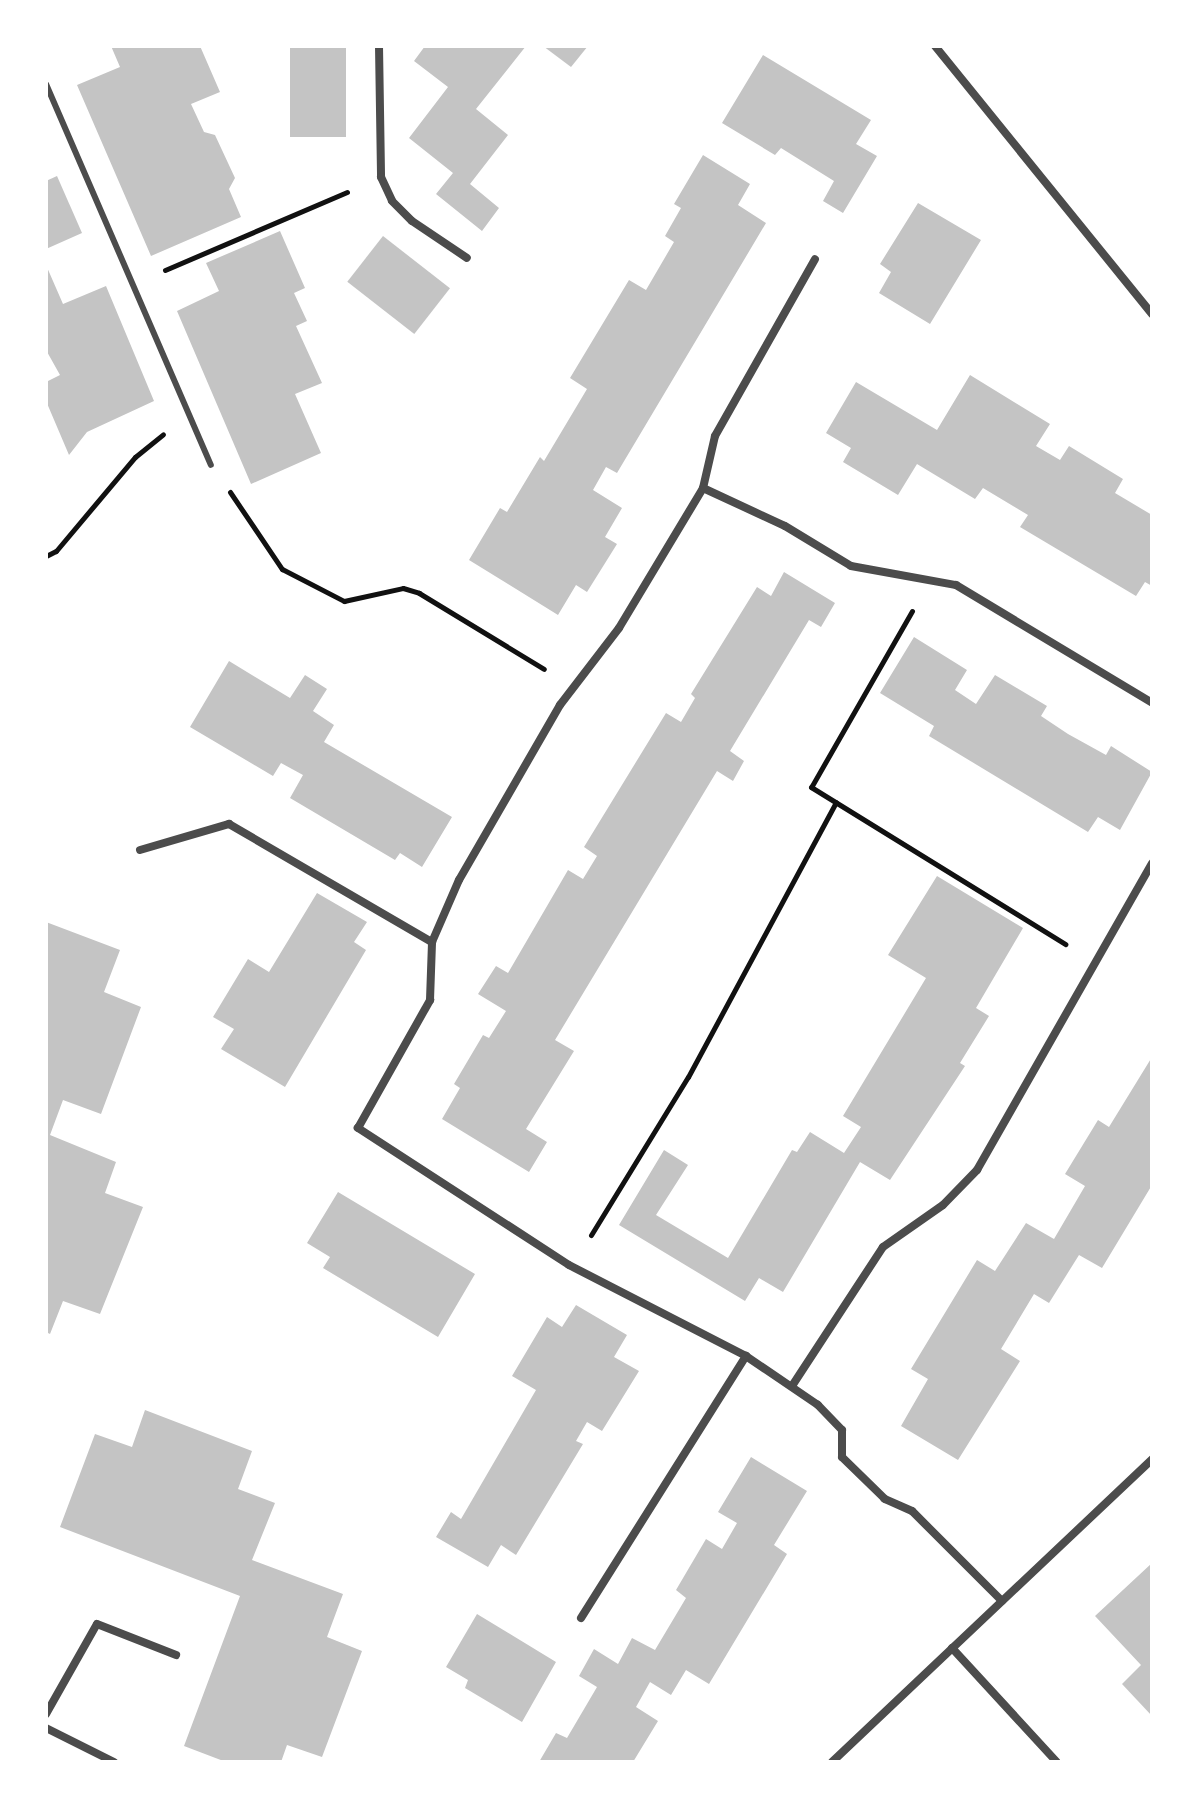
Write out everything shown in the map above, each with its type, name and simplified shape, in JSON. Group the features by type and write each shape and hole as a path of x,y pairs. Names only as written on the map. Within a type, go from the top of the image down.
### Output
{"street":[{"path":"379,46 381,177 392,201 412,221 467,258"},
{"path":"935,46 1152,314"},
{"path":"815,259 715,436 703,488 619,628 553,716 459,880 432,942 430,1000 358,1128 569,1265 746,1356 792,1386 842,1430 842,1457 885,1499 912,1511 1002,1601"},
{"path":"703,488 785,526 851,566 956,585 1152,703"},
{"path":"140,850 229,824 432,942"},
{"path":"792,1386 883,1247 943,1205 977,1170 1092,963 1152,863"},
{"path":"581,1618 746,1356"},
{"path":"832,1762 1152,1459"},
{"path":"46,1714 97,1624 176,1655"},
{"path":"952,1648 1057,1762"},
{"path":"46,1728 114,1762"}],"lane":[{"path":"46,84 211,465"}],"path":[{"path":"133,284 381,177"},
{"path":"46,556 56,551 135,457 192,419"},
{"path":"211,465 282,569 344,601 403,588 419,593 575,688"},
{"path":"930,580 811,787 1092,963"},
{"path":"569,1265 688,1077 836,802"}],"building":[{"path":"111,46 200,46 220,92 191,104 204,132 215,135 235,178 229,189 241,217 151,256 77,85 120,67"},
{"path":"290,46 346,46 346,137 290,137"},
{"path":"425,46 526,46 476,109 508,135 470,184 499,208 482,231 436,194 453,173 409,138 448,87 414,61"},
{"path":"543,46 588,46 571,67"},
{"path":"763,55 871,120 856,144 877,156 843,213 823,201 834,181 781,148 775,155 722,123"},
{"path":"703,155 750,184 738,205 766,223 617,473 606,467 593,490 622,508 605,537 617,544 587,592 576,585 558,615 469,560 500,508 507,512 540,457 544,461 587,389 570,378 629,280 646,290 674,242 665,236 681,208 674,204"},
{"path":"57,176 82,233 46,249 46,181"},
{"path":"918,203 981,240 930,324 879,293 891,272 880,264"},
{"path":"280,231 305,288 294,293 307,321 296,326 322,383 295,394 321,453 251,484 177,311 219,291 206,263"},
{"path":"383,236 450,288 414,334 347,282"},
{"path":"46,265 63,304 106,286 154,401 87,432 69,455 46,401 46,382 60,375 46,350"},
{"path":"970,375 1050,424 1036,446 1060,460 1069,446 1123,479 1115,493 1152,515 1152,586 1145,582 1136,596 1020,527 1028,515 983,488 975,499 917,464 898,495 843,462 851,448 826,433 856,382 937,430"},
{"path":"784,572 835,603 821,627 809,620 730,751 744,761 733,781 717,771 555,1040 574,1051 526,1129 547,1142 529,1172 442,1119 460,1088 454,1084 483,1035 489,1038 506,1011 478,994 496,966 508,973 568,870 583,879 597,856 584,847 666,713 681,722 695,698 691,694 757,587 771,596"},
{"path":"914,637 967,670 955,690 976,704 995,675 1047,706 1041,716 1068,734 1106,755 1111,746 1152,772 1120,830 1098,817 1088,832 929,736 934,726 880,693"},
{"path":"229,661 290,698 305,675 327,689 313,711 334,725 324,742 452,817 422,867 400,853 395,860 290,798 303,775 281,763 273,776 190,727"},
{"path":"937,876 1023,928 976,1008 989,1016 960,1063 965,1066 890,1180 860,1162 783,1292 759,1278 745,1301 619,1225 664,1150 688,1165 656,1215 728,1258 792,1150 797,1152 810,1132 844,1153 861,1127 843,1116 926,978 888,955"},
{"path":"317,893 367,922 354,942 366,950 285,1087 221,1049 234,1029 213,1017 248,959 269,972"},
{"path":"46,922 120,950 104,992 141,1007 101,1114 63,1100 50,1135 116,1162 105,1193 143,1207 100,1314 63,1301 50,1334 46,1332"},
{"path":"1152,1057 1152,1185 1102,1268 1079,1255 1049,1303 1034,1294 1001,1349 1020,1361 958,1460 901,1426 928,1379 911,1369 977,1260 995,1271 1026,1223 1054,1239 1085,1186 1065,1174 1098,1120 1109,1127"},
{"path":"338,1192 475,1274 438,1337 323,1268 330,1257 307,1243"},
{"path":"576,1305 627,1335 614,1357 639,1371 602,1431 587,1422 576,1441 583,1444 516,1555 501,1545 488,1567 436,1537 451,1512 461,1519 536,1390 512,1376 547,1317 562,1327"},
{"path":"145,1410 252,1451 238,1489 275,1503 252,1560 343,1594 327,1637 362,1651 322,1757 287,1745 281,1762 226,1762 184,1746 240,1596 60,1527 95,1434 132,1447"},
{"path":"751,1457 807,1491 774,1545 787,1554 709,1684 686,1670 671,1695 650,1682 636,1707 658,1721 633,1762 539,1762 556,1733 567,1738 597,1687 579,1676 594,1649 618,1664 632,1638 655,1650 686,1598 676,1590 706,1539 722,1549 737,1523 718,1512"},
{"path":"1152,1563 1152,1716 1122,1684 1141,1665 1095,1616"},
{"path":"477,1614 556,1662 522,1722 465,1688 468,1680 446,1667"}]}
